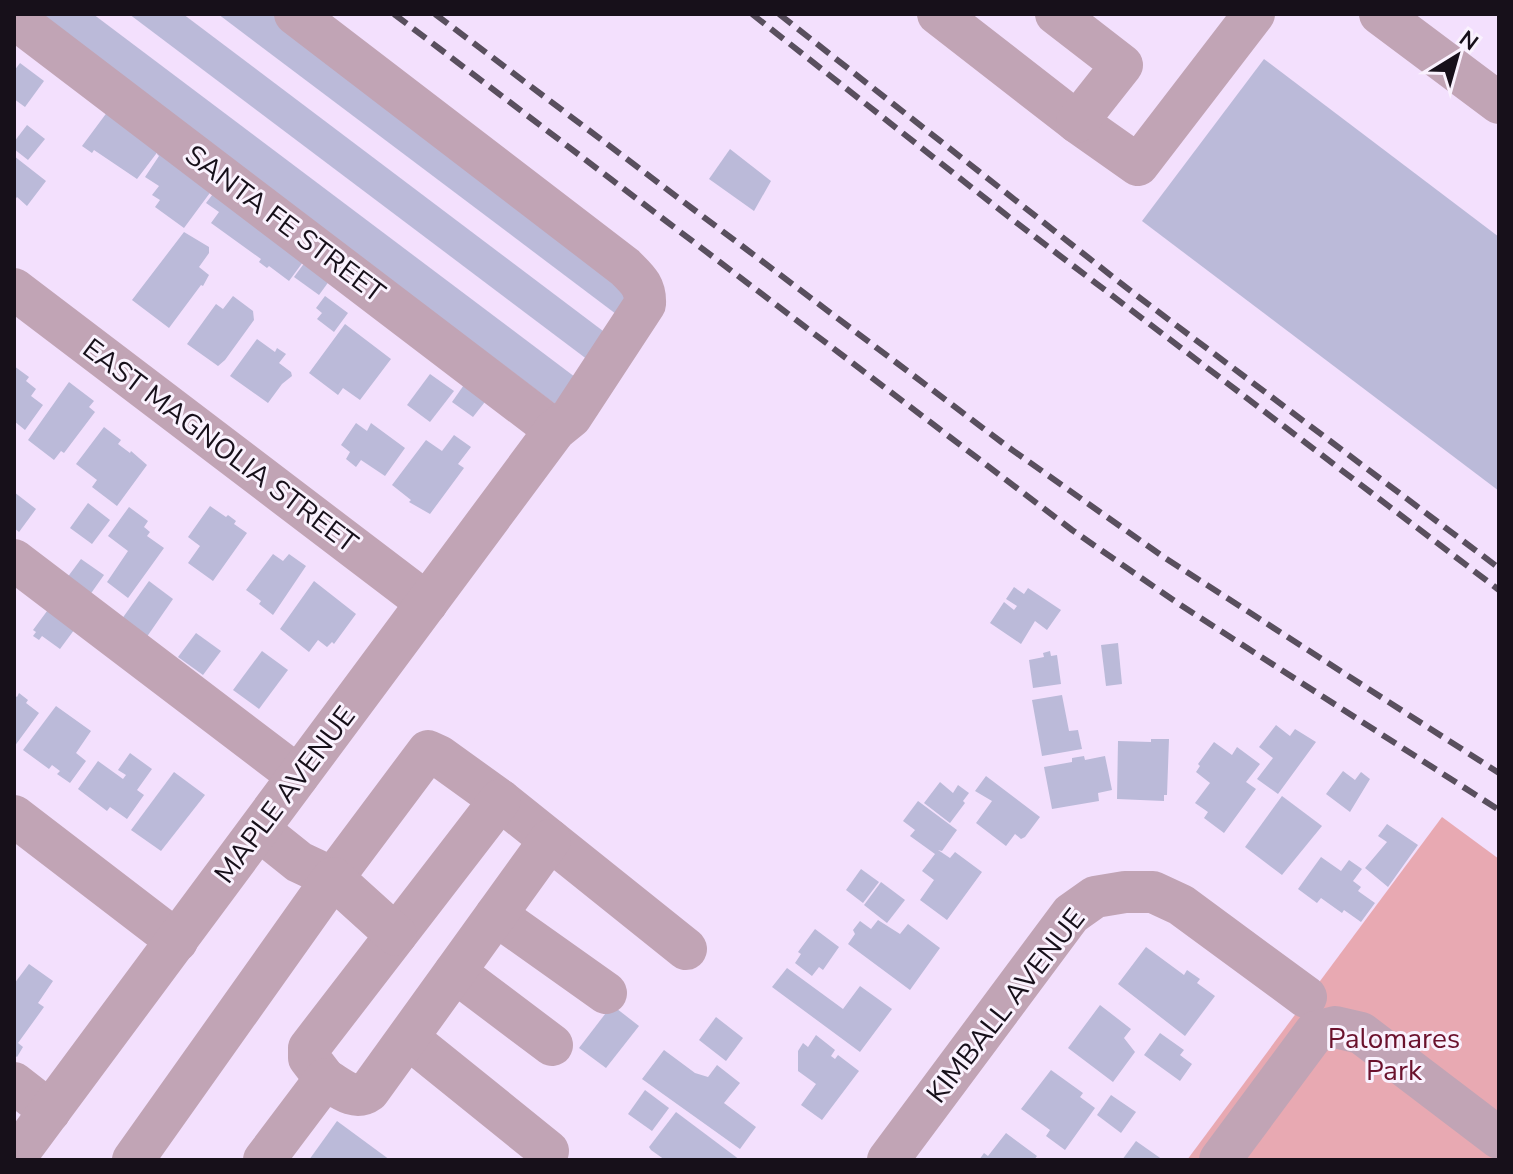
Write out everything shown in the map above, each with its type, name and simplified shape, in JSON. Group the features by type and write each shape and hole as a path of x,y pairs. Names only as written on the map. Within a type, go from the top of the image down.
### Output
{"street":[{"name":"MAPLE AVENUE","path":"14,1159 555,430 571,417 645,304 646,292 625,267 295,14"},
{"path":"938,14 1077,122 1138,165 1254,14"},
{"path":"1056,14 1122,65 1077,122"},
{"path":"1380,14 1499,103"},
{"name":"SANTA FE STREET","path":"14,18 555,430"},
{"name":"EAST MAGNOLIA STREET","path":"14,289 427,603"},
{"path":"14,560 298,776"},
{"path":"133,1160 333,878 428,751 500,800 686,949"},
{"path":"500,800 309,1048 309,1058 325,1079 351,1095 362,1096 369,1091 550,840"},
{"path":"14,816 177,941"},
{"path":"259,830 299,862 333,878 396,935"},
{"name":"KIMBALL AVENUE","path":"888,1160 1071,914 1095,897 1125,892 1153,892 1181,905 1306,997"},
{"path":"496,915 606,993"},
{"path":"455,972 552,1045"},
{"path":"1220,1160 1315,1032 1335,1027 1361,1033 1499,1138"},
{"path":"408,1038 548,1151"},
{"path":"264,1160 325,1079"},
{"path":"14,1083 50,1111"}],"green space":[{"name":"Palomares Park","path":"1442,817 1499,859 1499,1160 1187,1160"}],"building":[{"path":"37,14 93,14 575,377 555,404"},
{"path":"129,14 183,14 607,334 588,360"},
{"path":"218,14 273,14 640,291 620,317"},
{"path":"1264,59 1499,237 1499,491 1142,221"},
{"path":"20,63 44,81 25,107 14,99 14,71"},
{"path":"111,107 159,150 137,179 94,150 92,153 82,146"},
{"path":"27,125 45,139 28,160 14,149 14,142"},
{"path":"162,147 215,186 184,228 155,207 160,200 152,195 159,186 145,177"},
{"path":"730,149 771,181 754,211 709,179"},
{"path":"14,156 46,181 27,206 17,197 14,201"},
{"path":"219,186 309,254 289,281 269,266 267,268 259,262 261,259 211,223 219,212 206,203"},
{"path":"184,232 209,247 209,253 199,267 209,275 169,328 132,300"},
{"path":"311,254 335,273 319,295 294,277"},
{"path":"233,296 253,311 254,320 218,366 187,344 216,304 223,309"},
{"path":"325,296 348,313 334,332 317,319 322,313 316,308"},
{"path":"345,324 391,359 360,400 343,388 338,395 309,373"},
{"path":"257,339 275,352 277,348 286,354 279,363 292,376 268,403 230,376"},
{"path":"14,366 29,377 26,381 36,389 31,396 43,405 25,430 14,421"},
{"path":"430,374 454,391 430,422 407,405"},
{"path":"69,382 94,401 89,407 95,412 64,453 61,451 54,460 28,440"},
{"path":"466,382 488,398 473,417 452,402"},
{"path":"356,423 367,431 371,423 405,448 385,476 361,460 356,467 346,459 350,452 341,445"},
{"path":"104,427 121,440 118,444 147,465 117,506 92,487 97,480 76,464"},
{"path":"454,435 471,447 458,464 464,468 430,514 409,502 411,500 392,485 426,440 442,451"},
{"path":"14,492 36,509 19,532 14,528"},
{"path":"88,503 110,520 92,544 70,528"},
{"path":"210,506 226,517 228,515 236,521 234,524 247,533 213,581 188,563 200,546 188,537"},
{"path":"129,507 148,521 144,527 150,532 147,536 164,548 128,598 107,582 128,551 108,536"},
{"path":"273,554 283,561 289,554 306,566 273,615 246,590"},
{"path":"81,559 104,575 87,599 64,582"},
{"path":"149,581 173,599 144,641 119,623"},
{"path":"314,581 356,614 334,644 332,642 327,647 318,640 309,652 280,629"},
{"path":"1014,587 1024,594 1028,588 1061,610 1047,630 1035,621 1021,644 990,623 1004,602 1014,610 1017,606 1006,599"},
{"path":"56,599 83,618 60,649 42,636 39,640 33,636 36,632 33,630"},
{"path":"196,633 221,651 203,675 178,657"},
{"path":"1118,643 1122,684 1106,686 1101,645"},
{"path":"262,651 288,670 259,709 233,690"},
{"path":"1050,651 1051,656 1057,655 1061,684 1033,688 1029,660 1044,657 1043,653"},
{"path":"19,693 39,713 14,747 14,695 17,697"},
{"path":"1062,695 1069,731 1078,730 1082,749 1042,756 1032,700"},
{"path":"56,706 91,731 76,753 86,761 70,783 57,774 60,771 52,765 49,769 23,750"},
{"path":"1276,725 1290,736 1295,729 1316,742 1278,794 1257,779 1273,758 1259,747"},
{"path":"1151,739 1169,739 1167,795 1164,795 1164,801 1117,799 1118,741 1151,742"},
{"path":"1214,742 1232,755 1237,747 1260,764 1246,782 1256,789 1224,833 1204,818 1208,812 1195,803 1210,783 1196,772 1200,766 1198,764"},
{"path":"130,753 152,769 137,790 144,795 127,819 110,807 107,811 78,789 98,761 123,779 126,775 118,770"},
{"path":"1084,756 1085,760 1105,756 1112,790 1098,793 1099,801 1052,809 1044,767 1072,762 1072,758"},
{"path":"1343,771 1355,780 1361,772 1370,779 1350,812 1326,794"},
{"path":"174,772 205,795 161,851 131,830"},
{"path":"986,776 1040,817 1025,837 1021,839 1015,834 1006,846 976,823 992,801 975,791"},
{"path":"940,782 953,793 958,785 969,793 950,823 924,803"},
{"path":"1282,796 1322,826 1282,875 1245,847"},
{"path":"918,801 957,830 942,851 938,850 950,858 955,852 982,872 947,920 920,900 934,880 922,871 935,854 910,836 915,830 903,821"},
{"path":"1387,824 1418,845 1388,887 1365,868 1387,842 1378,836"},
{"path":"1321,857 1341,871 1349,860 1362,869 1353,881 1361,887 1358,891 1375,903 1361,922 1321,898 1317,903 1298,889"},
{"path":"861,869 879,882 863,903 846,890"},
{"path":"881,882 905,900 887,923 864,905"},
{"path":"878,920 900,934 908,924 940,948 910,990 848,944 860,921 871,929"},
{"path":"815,929 839,947 823,970 819,967 812,976 795,963 801,954 798,952"},
{"path":"1146,947 1184,975 1187,970 1200,979 1197,983 1215,996 1185,1036 1118,984"},
{"path":"29,964 53,981 38,1003 44,1007 18,1043 23,1047 17,1057 14,1055 14,984"},
{"path":"787,968 843,1009 860,986 892,1009 860,1052 772,987"},
{"path":"612,1005 639,1026 606,1068 579,1048"},
{"path":"1100,1005 1131,1029 1124,1038 1135,1052 1113,1082 1068,1048"},
{"path":"716,1017 743,1038 726,1061 699,1040"},
{"path":"1160,1033 1184,1050 1180,1055 1192,1064 1180,1081 1144,1055"},
{"path":"816,1035 835,1050 831,1056 835,1059 838,1055 859,1071 822,1120 801,1105 816,1084 798,1071 798,1051 803,1043 808,1047"},
{"path":"664,1050 695,1073 708,1077 717,1065 740,1083 724,1103 756,1127 740,1149 642,1079"},
{"path":"1051,1070 1083,1093 1080,1097 1095,1108 1065,1150 1046,1136 1050,1130 1021,1109"},
{"path":"645,1090 669,1108 652,1131 628,1114"},
{"path":"1111,1095 1136,1112 1121,1133 1097,1115"},
{"path":"676,1112 740,1160 665,1160 651,1150 649,1147"},
{"path":"337,1121 390,1160 309,1160"},
{"path":"1006,1133 1037,1156 1034,1160 979,1160 984,1153 988,1156"},
{"path":"1136,1141 1163,1160 1122,1160"}],"railway":[{"path":"394,14 1072,530 1179,604 1499,810"},
{"path":"435,14 1008,447 1165,558 1499,773"},
{"path":"752,14 1009,217 1499,590"},
{"path":"779,14 1132,292 1499,568"}]}
